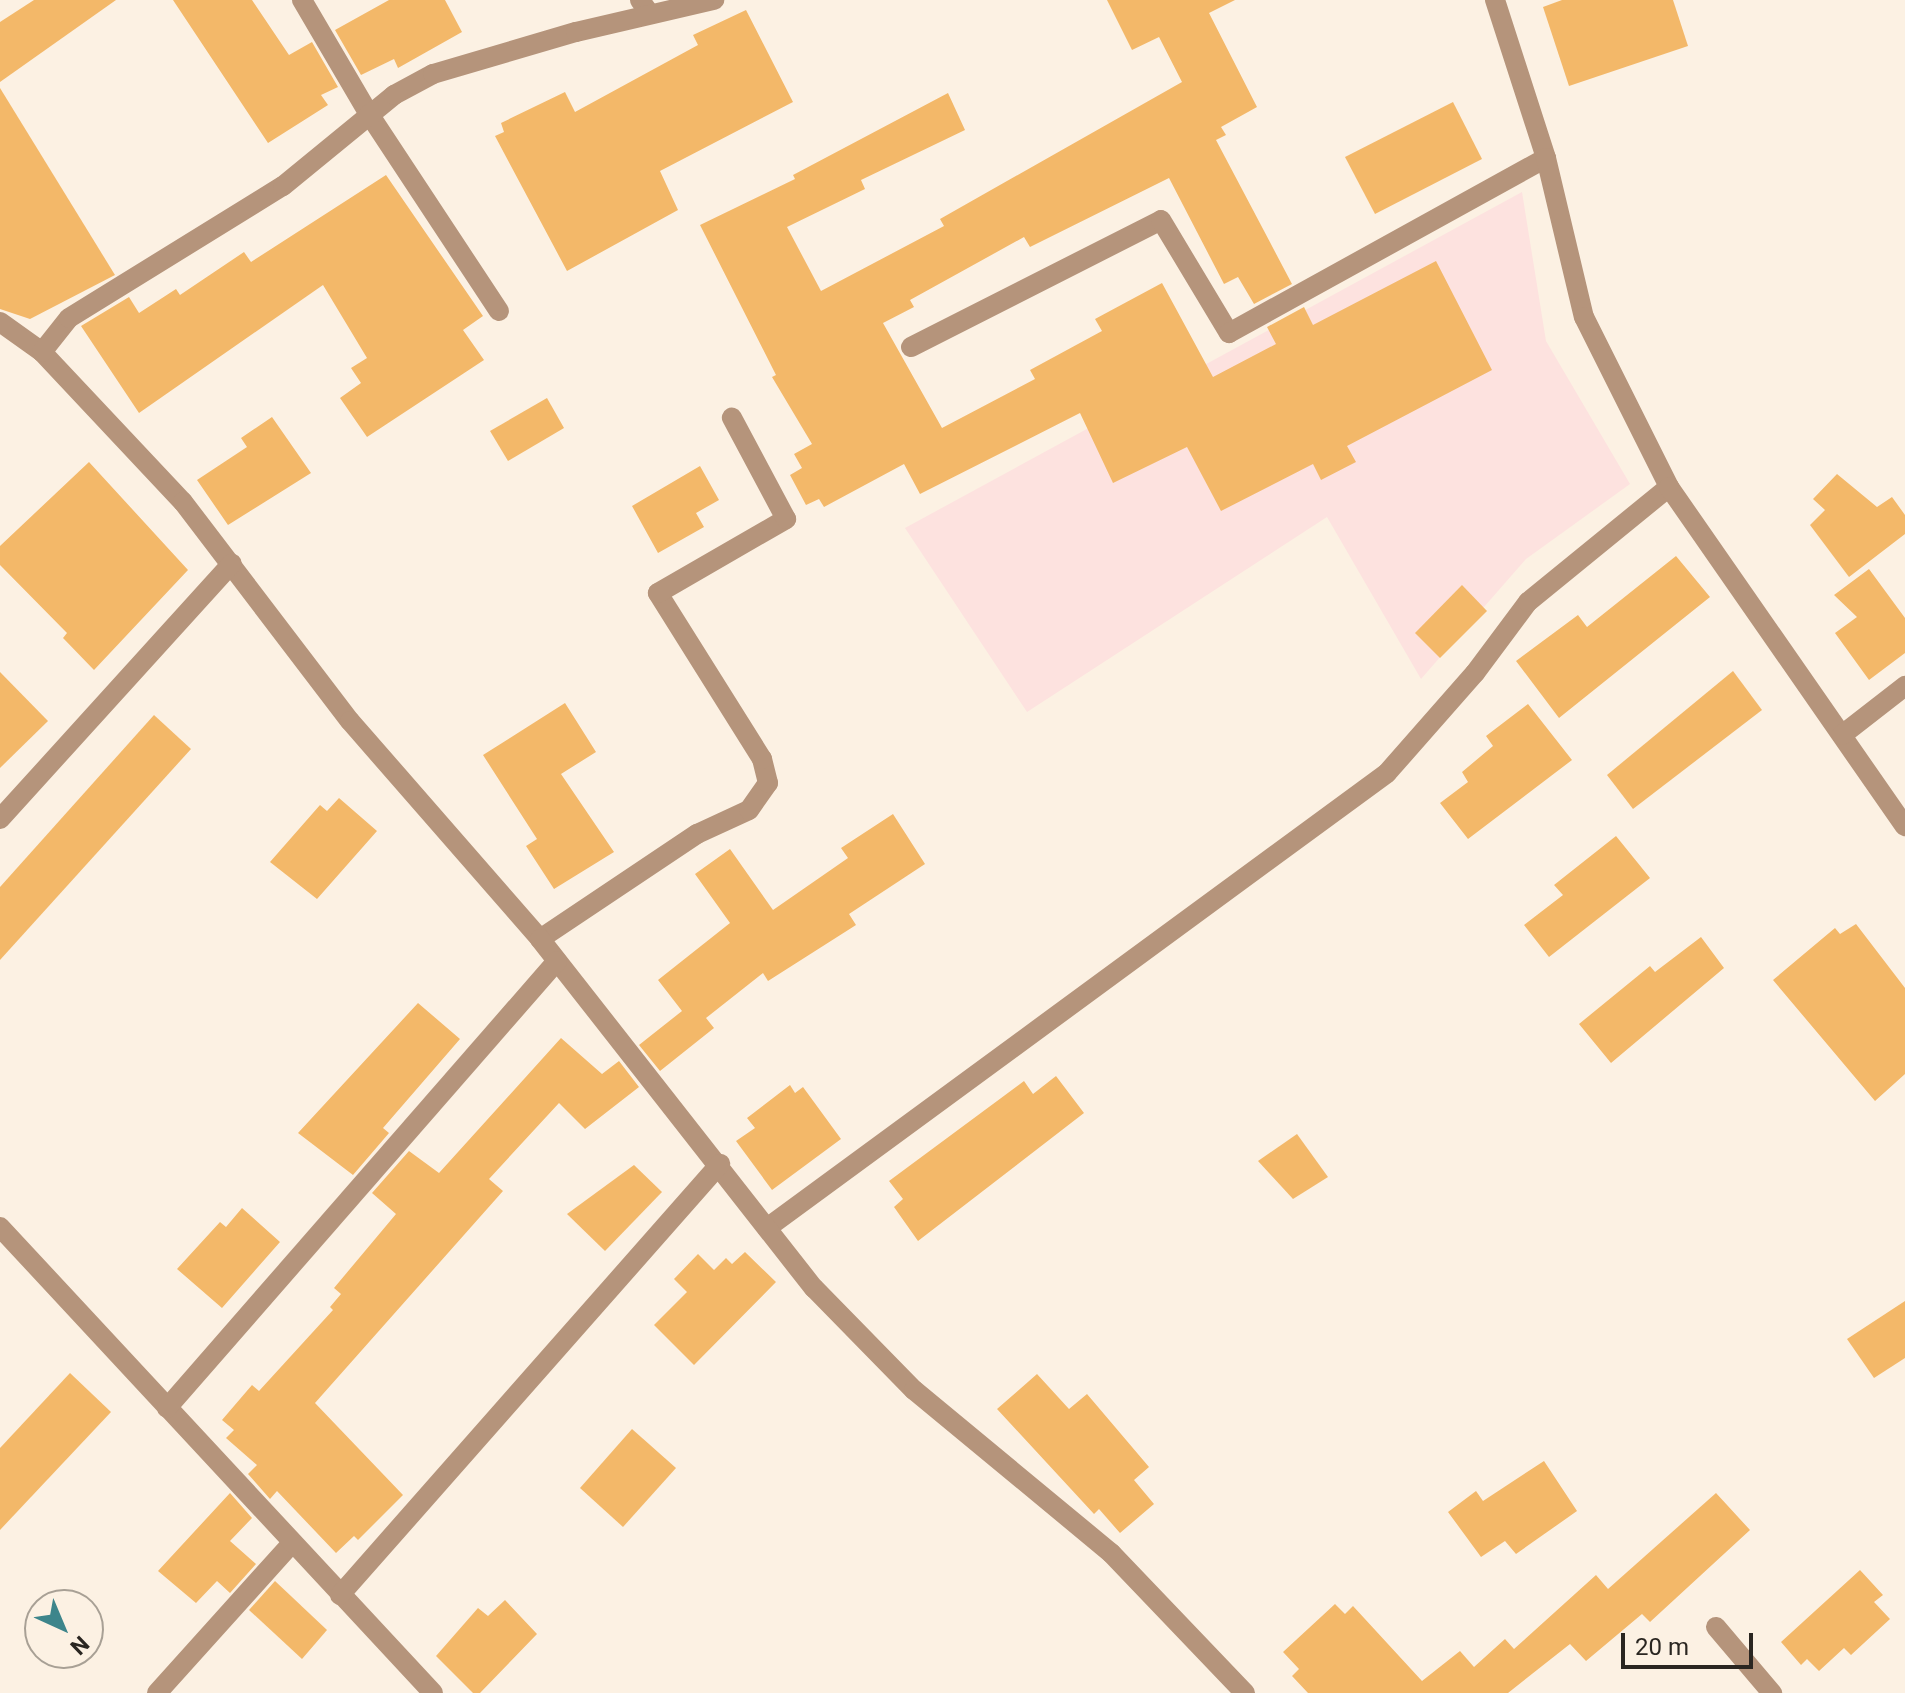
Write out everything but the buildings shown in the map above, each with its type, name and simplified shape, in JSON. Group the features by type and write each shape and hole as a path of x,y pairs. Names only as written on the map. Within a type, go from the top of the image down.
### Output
{"street":[{"path":"302,0 369,114 499,311"},
{"path":"42,352 69,318 283,186 369,114 433,74 645,7 714,0"},
{"path":"1495,0 1546,158 1584,317 1669,487 1905,826"},
{"path":"911,347 1161,220 1229,333 1546,158"},
{"path":"0,322 42,352 232,563 350,721 540,939 720,1164 814,1288 914,1390 1111,1553 1245,1693"},
{"path":"540,939 697,834 749,810 768,783 762,759 658,593 786,519 732,418"},
{"path":"767,1228 1387,773 1475,673 1528,602 1669,487"},
{"path":"0,819 232,563"},
{"path":"1842,735 1905,686"},
{"path":"167,1408 557,961"},
{"path":"340,1595 720,1164"},
{"path":"0,1227 433,1693"},
{"path":"157,1693 292,1543"},
{"path":"1716,1627 1772,1693"}],"shaded area":[{"path":"1522,192 1546,341 1630,484 1526,559 1421,679 1327,517 1027,712 905,528"}]}
